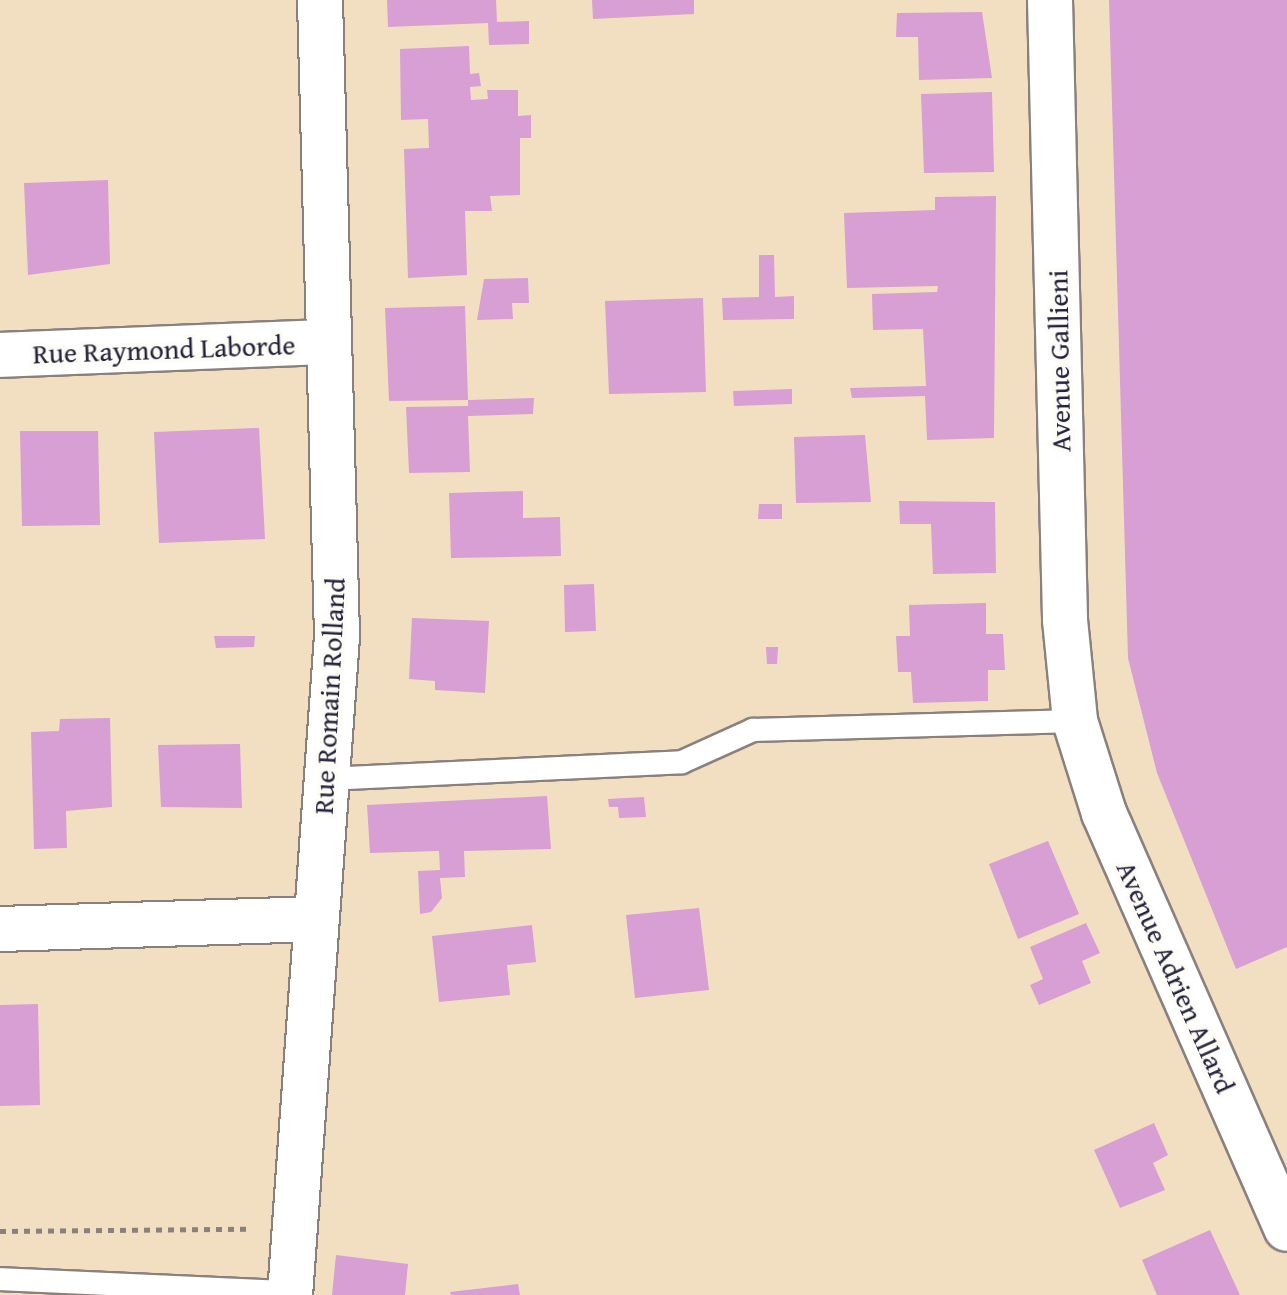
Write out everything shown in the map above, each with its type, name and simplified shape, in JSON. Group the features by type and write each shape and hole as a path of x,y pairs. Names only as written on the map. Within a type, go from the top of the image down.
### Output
{"street":[{"name":"Rue Romain Rolland","path":"290,1293 337,636 320,0"},
{"name":"Avenue Gallieni","path":"1050,0 1065,620 1075,721"},
{"name":"Rue Raymond Laborde","path":"0,355 328,342"},
{"name":"Avenue Adrien Allard","path":"1075,721 1104,813 1287,1229"},
{"path":"0,929 316,919"}],"lane":[{"path":"326,779 682,762 753,730 1075,721"},
{"path":"0,1279 290,1293"}],"path":[{"path":"0,1231 297,1225"}],"building":[{"path":"387,0 496,0 497,22 529,21 529,44 489,45 488,23 388,27"},
{"path":"592,0 694,0 694,14 593,19"},
{"path":"1109,0 1287,0 1287,947 1236,969 1157,773 1128,658"},
{"path":"982,12 992,78 919,80 918,37 896,37 897,13"},
{"path":"469,46 470,74 479,73 481,86 470,87 471,100 488,99 487,90 518,90 518,116 531,115 531,138 520,138 520,195 490,196 492,211 465,211 467,275 408,278 404,149 429,148 428,119 401,120 400,49"},
{"path":"992,92 994,172 924,173 921,94"},
{"path":"108,180 110,264 28,275 24,183"},
{"path":"996,196 994,438 927,440 925,396 852,398 850,388 926,386 923,329 873,330 872,294 937,292 938,286 847,288 844,213 935,210 935,197"},
{"path":"759,255 774,255 775,297 794,296 794,319 723,320 722,298 759,297"},
{"path":"528,278 529,303 512,303 513,319 477,320 484,279"},
{"path":"703,298 706,392 609,394 605,301"},
{"path":"465,306 468,400 389,401 385,308"},
{"path":"792,389 792,404 734,406 733,391"},
{"path":"534,398 533,414 468,416 470,472 409,473 406,407 468,406 468,400"},
{"path":"259,428 265,539 159,543 154,432"},
{"path":"20,431 98,431 100,525 22,526"},
{"path":"865,435 871,502 796,503 794,437"},
{"path":"523,491 523,518 560,517 561,556 451,558 449,493"},
{"path":"899,501 995,502 996,573 933,574 931,524 900,524"},
{"path":"759,504 782,504 782,519 758,519"},
{"path":"594,584 596,631 565,632 564,585"},
{"path":"986,603 986,634 1003,634 1005,670 988,670 988,701 913,703 911,672 898,672 896,636 910,636 909,605"},
{"path":"412,618 489,621 485,693 435,690 435,681 409,679"},
{"path":"214,636 255,636 254,647 216,648"},
{"path":"766,647 778,647 777,664 767,664"},
{"path":"110,718 112,807 66,811 67,848 34,849 31,732 59,731 60,719"},
{"path":"240,744 242,808 161,807 158,745"},
{"path":"547,796 551,849 464,851 465,877 440,878 442,898 431,912 420,914 418,871 440,870 439,851 370,853 367,805"},
{"path":"644,797 646,817 619,818 618,807 609,807 608,799"},
{"path":"1048,841 1079,914 1018,939 989,864"},
{"path":"699,908 709,990 635,998 626,915"},
{"path":"1086,923 1100,953 1082,961 1091,983 1039,1005 1030,985 1043,979 1030,947"},
{"path":"532,925 536,962 507,965 510,995 439,1002 432,936"},
{"path":"38,1004 40,1105 0,1106 0,1005"},
{"path":"1154,1123 1168,1155 1153,1163 1165,1190 1120,1208 1094,1150"},
{"path":"1210,1230 1240,1295 1157,1295 1142,1260"},
{"path":"336,1255 408,1264 405,1295 332,1295"},
{"path":"518,1284 520,1295 451,1295 450,1292"}]}
